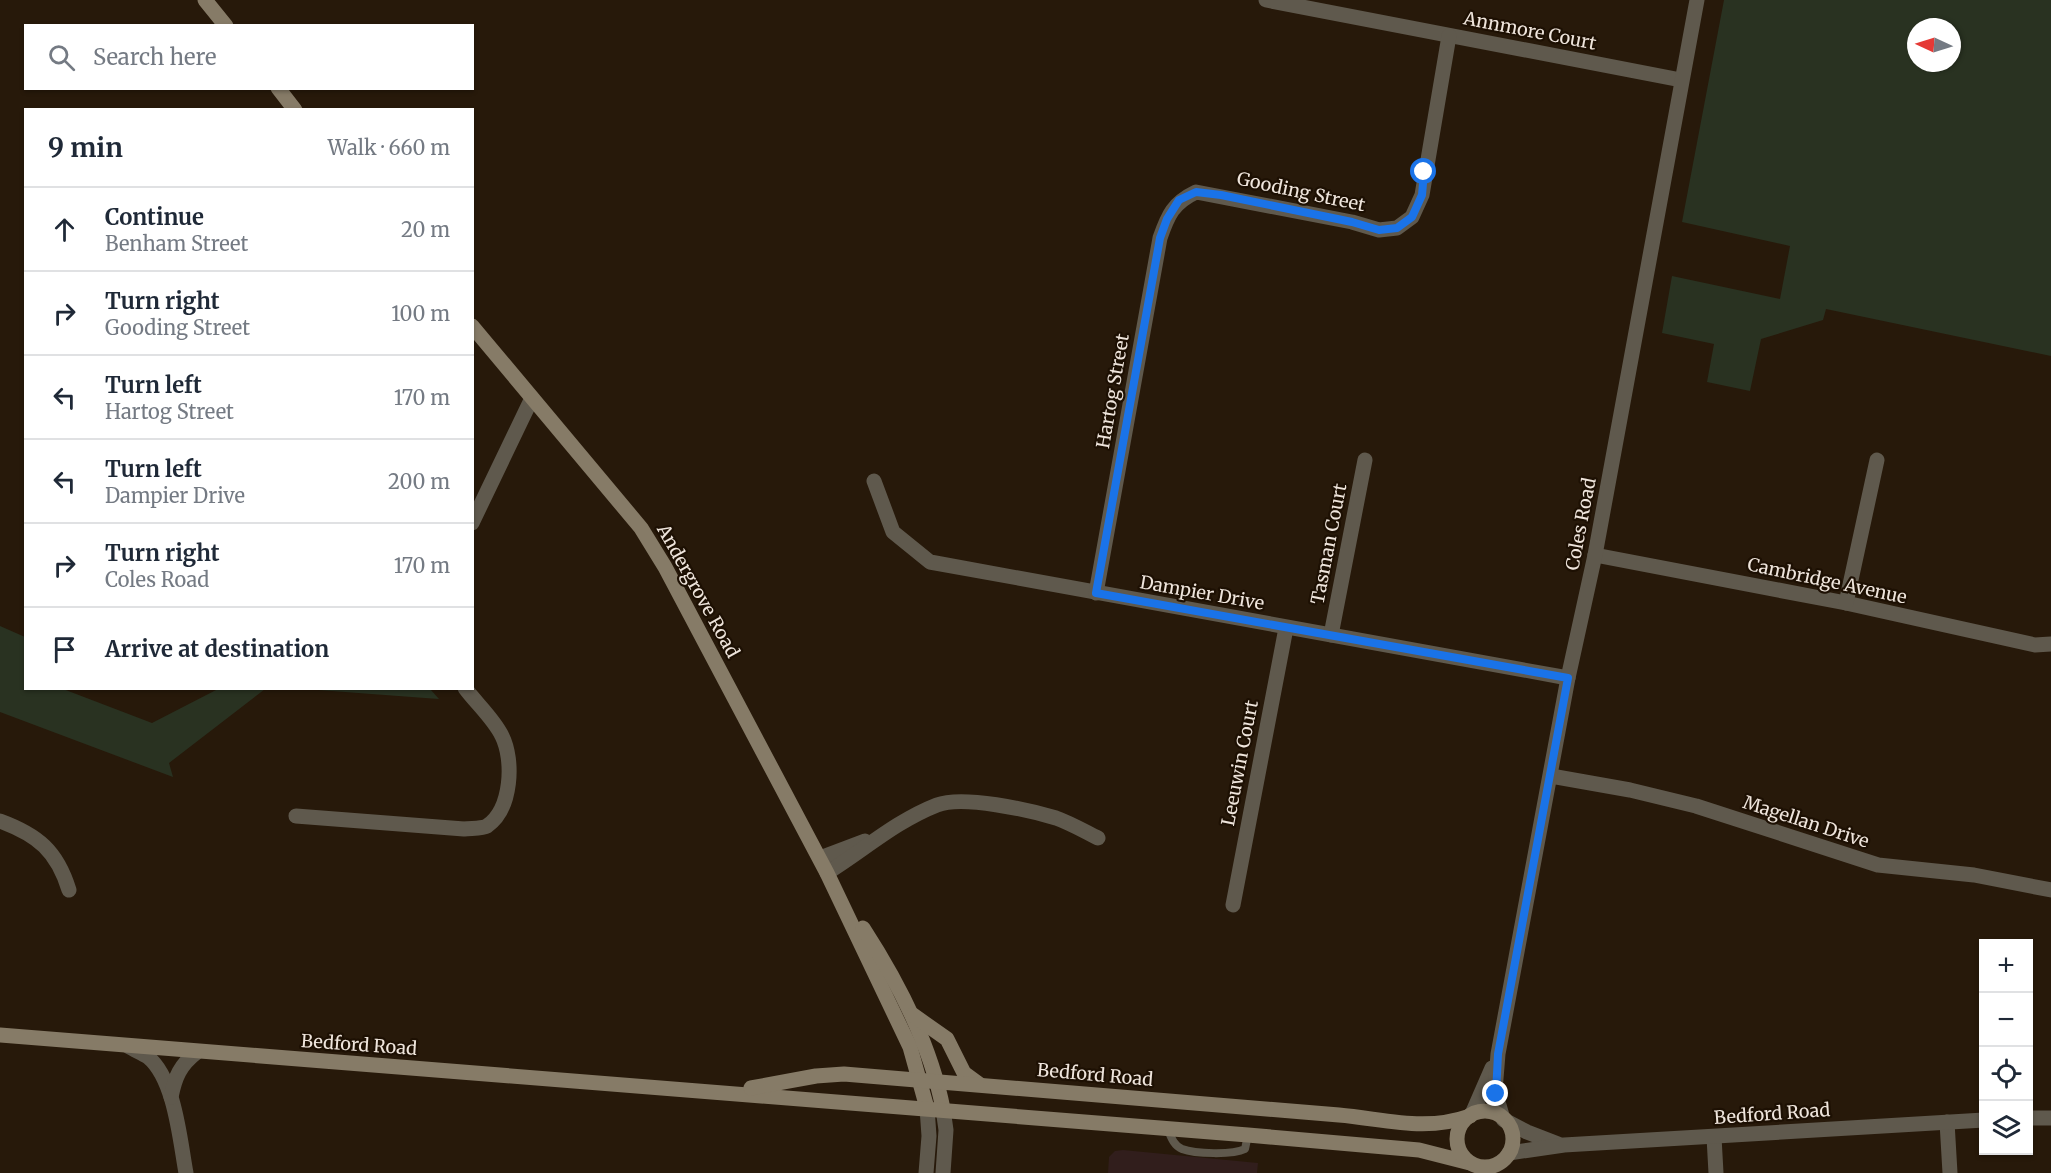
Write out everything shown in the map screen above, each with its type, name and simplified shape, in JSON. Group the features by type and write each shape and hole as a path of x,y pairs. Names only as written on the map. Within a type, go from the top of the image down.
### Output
{"street":[{"path":"205,0 224,24"},
{"name":"Annmore Court","path":"1266,0 1681,80"},
{"name":"Coles Road","path":"1504,1119 1496,1091 1498,1054 1568,678 1595,555 1697,0"},
{"name":"Gooding Street","path":"1179,200 1196,192 1221,195 1352,222 1379,230 1397,228 1412,217 1422,195 1449,36"},
{"path":"280,90 293,108"},
{"name":"Hartog Street","path":"1096,593 1160,238 1167,219 1179,200"},
{"name":"Andergrove Road","path":"474,328 641,528 665,567 820,858 905,1036 944,1109"},
{"path":"474,519 532,398"},
{"name":"Tasman Court","path":"1331,635 1365,460"},
{"path":"1846,603 1877,460"},
{"name":"Dampier Drive","path":"874,481 893,532 930,562 1568,678"},
{"name":"Cambridge Avenue","path":"1595,555 1846,603 2035,645 2051,644"},
{"name":"Leeuwin Court","path":"1233,904 1286,628"},
{"path":"296,816 464,829 486,827 500,812 506,795 509,752 501,733 467,690"},
{"name":"Magellan Drive","path":"1551,776 1630,790 1696,806 1878,866 1974,875 2051,890"},
{"path":"827,873 874,839 937,805 961,801 1056,818 1098,838"},
{"path":"0,822 18,828 53,852 63,870 69,890"},
{"path":"820,858 874,839"},
{"name":"Andergrove Road","path":"827,873 873,943 926,1047 929,1081 927,1108"},
{"path":"904,1003 915,1017 947,1039 967,1076 984,1085"},
{"name":"Bedford Road","path":"0,1035 944,1109 1419,1150 1472,1166"},
{"path":"128,1046 149,1058 160,1072 171,1097 186,1173"},
{"path":"171,1097 175,1076 183,1062 197,1052"},
{"name":"Coles Road","path":"1471,1115 1498,1054"},
{"name":"Bedford Road","path":"716,1092 761,1087 826,1074 1340,1115 1420,1126 1449,1122 1471,1115"},
{"path":"926,1173 929,1136 927,1108"},
{"path":"943,1173 946,1130 944,1109"},
{"path":"1508,1153 1492,1166 1472,1166 1461,1155 1457,1138 1460,1127 1471,1115 1488,1112 1504,1119 1512,1137 1508,1153 1509,1173"},
{"path":"2033,1118 2051,1118"},
{"name":"Bedford Road","path":"1504,1119 1527,1132 1563,1146"},
{"name":"Bedford Road","path":"1508,1153 1563,1146 1979,1120"},
{"path":"1947,1122 1950,1173"},
{"path":"1713,1137 1716,1173"}],"shaded area":[{"path":"1115,1151 1258,1163 1257,1173 1108,1173 1109,1157"}],"green space":[{"path":"1724,0 2051,0 2051,356 1826,309 1823,320 1761,339 1750,391 1707,382 1714,344 1662,333 1672,276 1780,299 1790,246 1682,222"},
{"path":"0,626 24,637 24,690 66,690 152,723 216,690 264,690 169,763 173,777 0,712"},
{"path":"318,690 431,690 439,699"}],"route":[{"path":"1424,172 1422,195 1412,217 1397,228 1379,230 1352,222 1221,195 1196,192 1179,200 1167,219 1160,238 1096,593 1568,678 1498,1054 1496,1094"}]}
